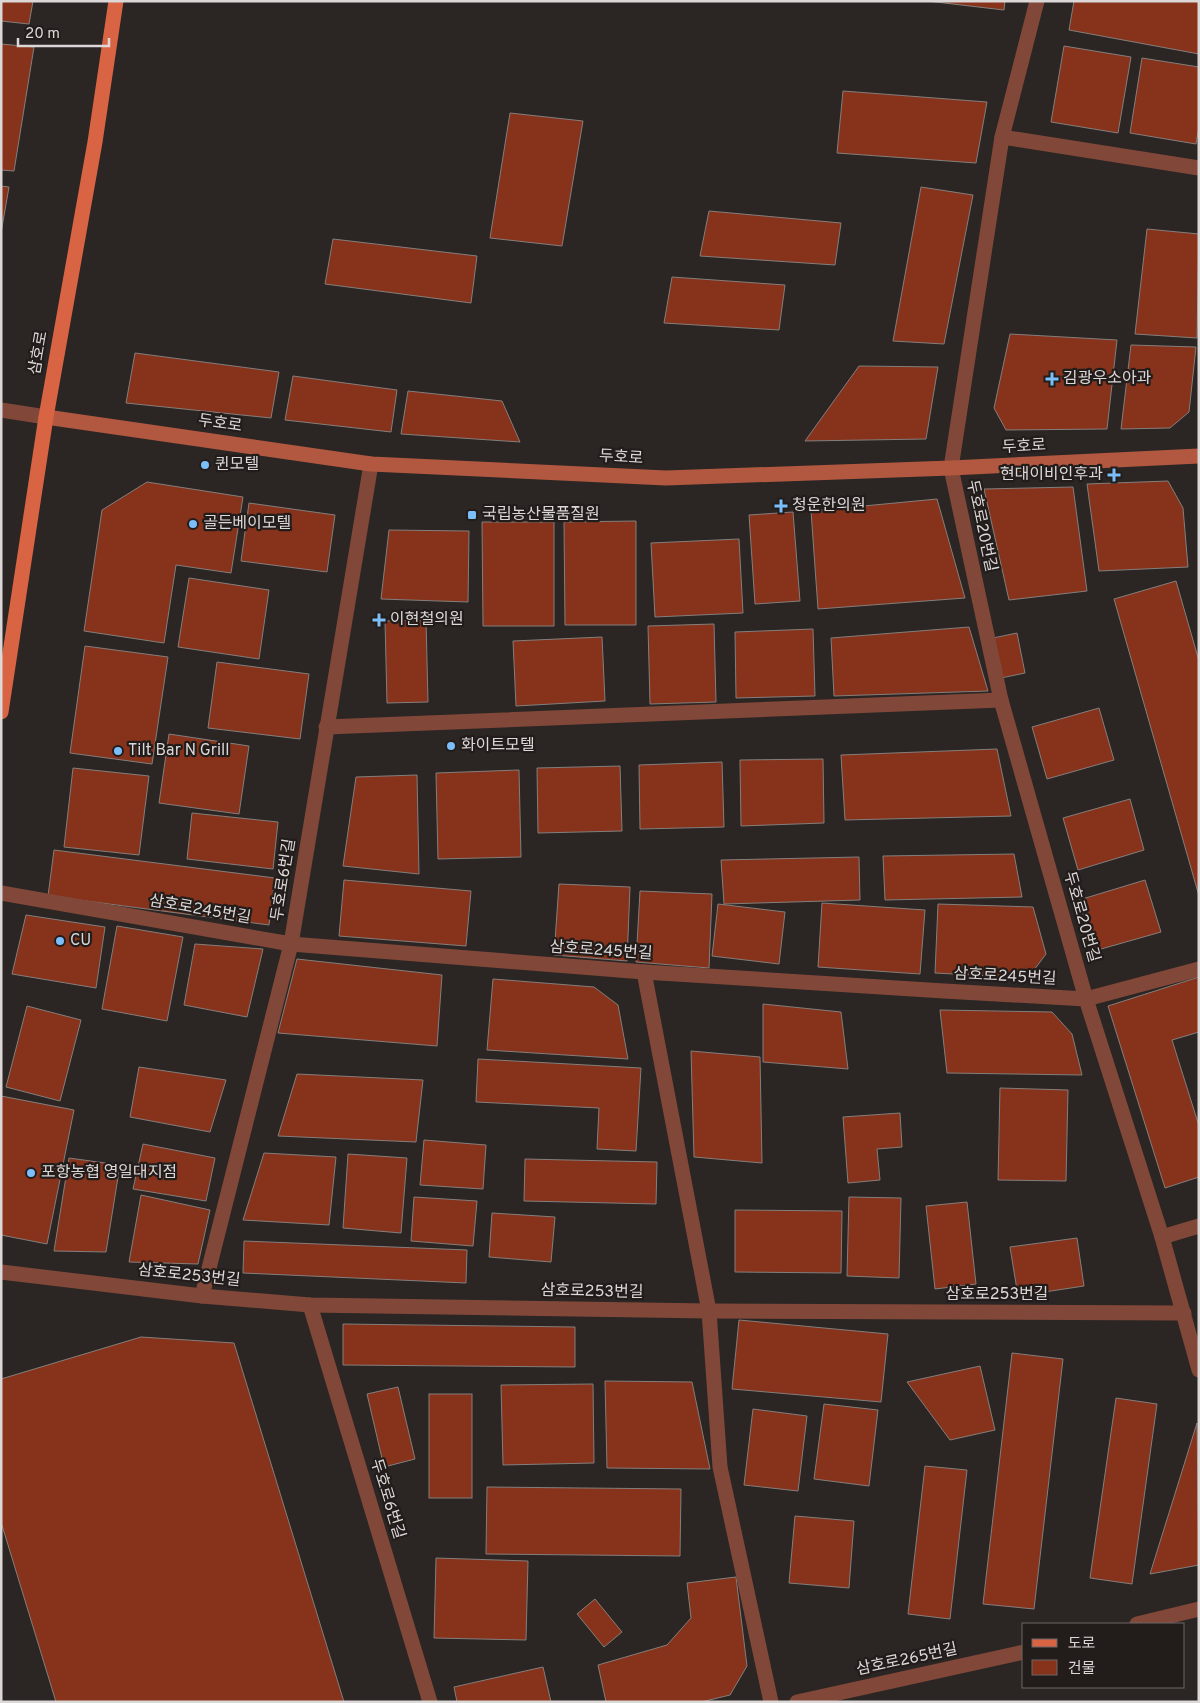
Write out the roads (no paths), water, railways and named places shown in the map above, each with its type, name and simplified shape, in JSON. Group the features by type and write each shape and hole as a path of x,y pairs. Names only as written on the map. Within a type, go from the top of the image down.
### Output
{"main road":[{"name":"삼호로","path":"1,712 46,417 95,142 116,1"}],"street":[{"path":"951,468 1002,137 1036,1"},
{"path":"1002,137 1199,168"},
{"path":"1,410 46,417"},
{"name":"두호로","path":"46,417 371,464 666,478 951,468 1199,456"},
{"name":"두호로6번길","path":"202,1296 291,944 371,464"},
{"name":"두호로20번길","path":"951,468 1001,700 1086,999 1162,1237 1199,1370"},
{"path":"326,727 1001,700"},
{"name":"삼호로245번길","path":"1,893 291,944 644,972 1086,999 1199,969"},
{"path":"644,972 709,1311 720,1467 770,1702"},
{"path":"1162,1237 1199,1226"},
{"name":"삼호로253번길","path":"1,1272 202,1296 310,1306 709,1311 1184,1313"},
{"name":"두호로6번길","path":"310,1306 430,1702"},
{"path":"1141,1623 1199,1609"},
{"name":"삼호로265번길","path":"797,1702 1022,1652"}],"place":[{"name":"김광우소아과","path":"1052,379"},
{"name":"퀸모텔","path":"205,465"},
{"name":"현대이비인후과","path":"1114,475"},
{"name":"청운한의원","path":"781,506"},
{"name":"국립농산물품질원","path":"472,515"},
{"name":"골든베이모텔","path":"193,524"},
{"name":"이현철의원","path":"379,620"},
{"name":"화이트모텔","path":"451,746"},
{"name":"Tilt Bar N Grill","path":"118,751"},
{"name":"CU","path":"60,941"},
{"name":"포항농협 영일대지점","path":"31,1173"}]}
